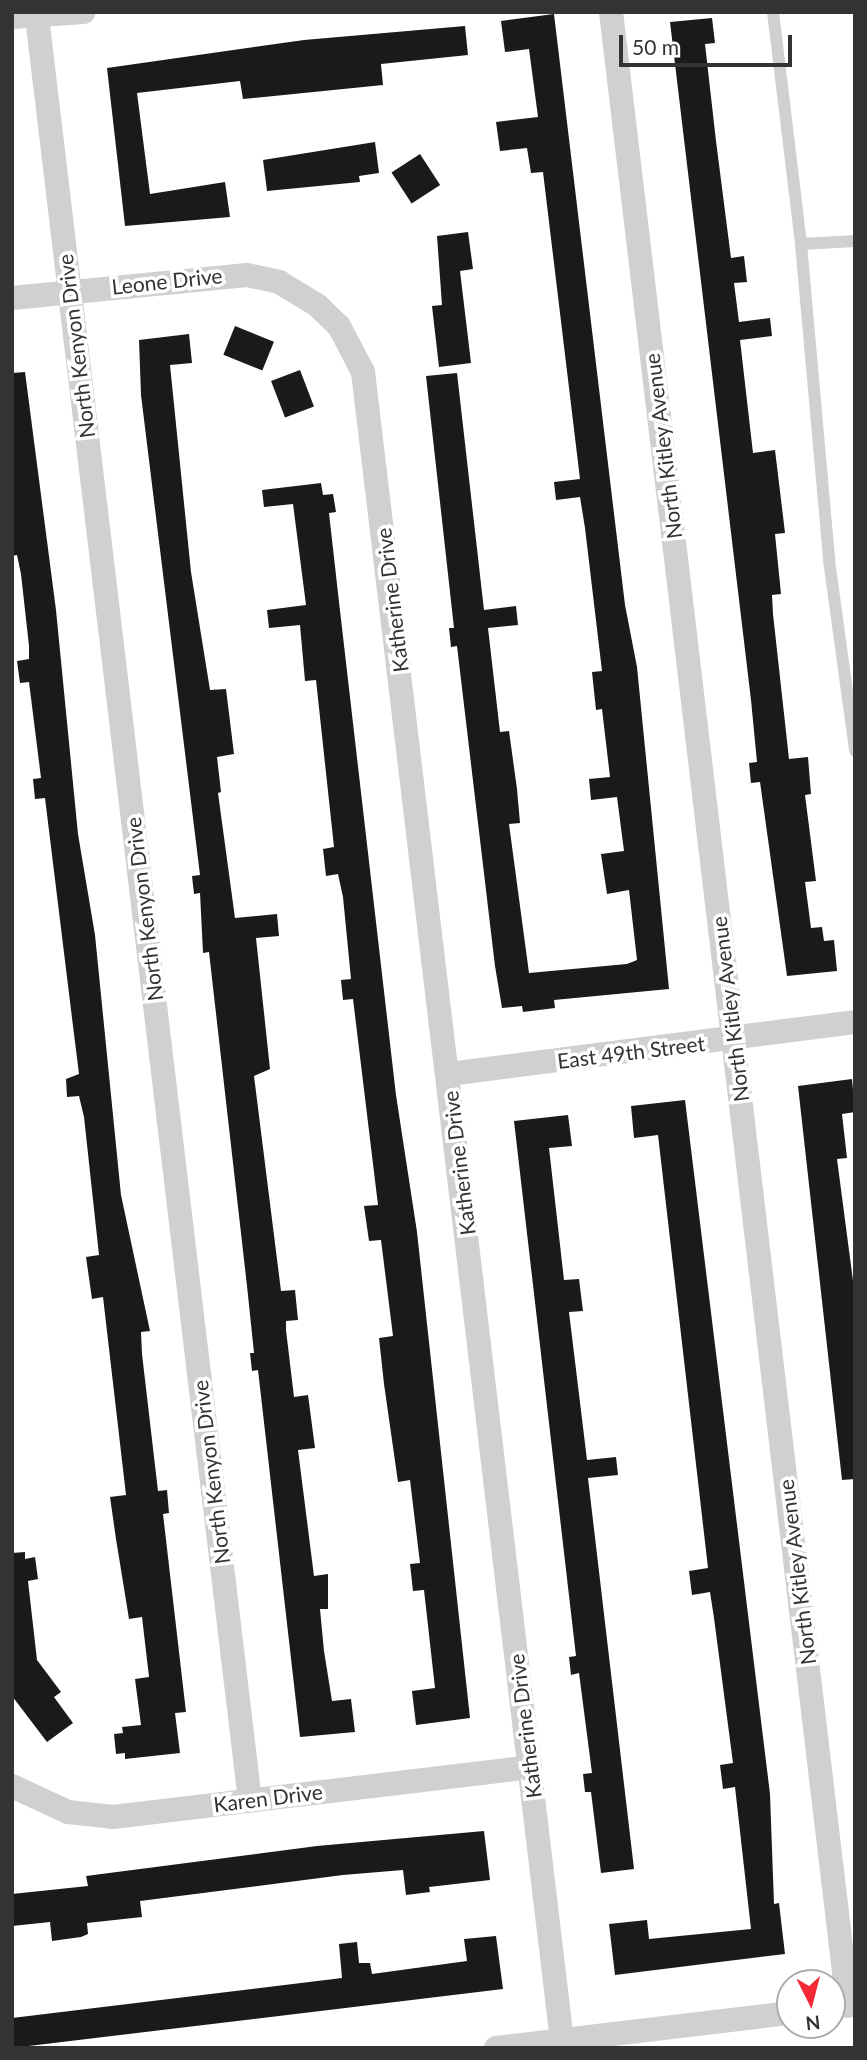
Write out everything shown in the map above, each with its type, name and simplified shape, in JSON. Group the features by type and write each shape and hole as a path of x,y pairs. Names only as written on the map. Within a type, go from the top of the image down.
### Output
{"street":[{"path":"12,17 84,12"},
{"name":"North Kitley Avenue","path":"611,12 841,1969"},
{"name":"North Kenyon Drive","path":"37,17 250,1800"},
{"name":"Leone Drive","path":"12,298 236,274 279,282 315,304"},
{"name":"Katherine Drive","path":"315,304 351,344 366,382 562,2040"},
{"name":"East 49th Street","path":"449,1074 733,1040 855,1022"},
{"name":"Karen Drive","path":"12,1786 68,1812 113,1817 530,1767"},
{"path":"496,2048 776,2015"}],"lane":[{"path":"774,12 801,244 829,560 855,751"},
{"path":"801,244 855,241"}],"building":[{"path":"554,14 625,605 637,667 669,989 554,1000 555,1008 523,1012 522,1006 502,1008 495,966 457,646 451,647 449,628 454,628 426,376 457,373 484,610 516,606 518,625 488,628 500,732 509,731 517,789 520,823 509,824 529,973 627,964 637,960 629,890 607,894 601,854 624,851 617,797 591,800 589,779 610,777 602,709 596,710 592,672 602,671 585,528 580,497 556,500 554,482 580,479 543,172 531,173 527,148 500,151 496,122 538,117 529,49 505,52 501,21"},
{"path":"712,18 715,43 705,44 731,258 744,256 747,282 734,283 739,322 770,318 772,336 740,340 753,453 775,450 783,516 785,533 775,534 781,594 772,595 773,614 789,759 808,757 811,794 805,795 816,881 805,882 811,928 822,927 824,941 834,940 837,971 787,976 760,782 751,783 749,763 757,762 751,700 670,22"},
{"path":"465,26 468,55 381,64 383,85 243,99 240,81 137,93 150,194 225,182 230,217 125,226 107,68 304,40"},
{"path":"375,142 379,173 359,176 360,182 267,191 263,160"},
{"path":"420,154 440,185 412,204 391,173"},
{"path":"468,232 473,269 460,271 471,363 439,367 432,306 442,305 437,236"},
{"path":"235,326 274,342 262,370 223,355"},
{"path":"189,334 192,363 170,365 191,572 210,690 226,689 234,754 217,757 221,792 218,793 235,918 277,914 279,936 256,938 270,1069 254,1076 281,1291 295,1290 298,1320 286,1321 294,1397 308,1395 315,1448 298,1450 314,1576 328,1574 328,1609 320,1609 324,1651 332,1701 351,1699 355,1732 300,1737 258,1370 252,1371 250,1353 254,1353 209,952 203,953 200,893 194,894 192,876 200,875 141,395 139,340"},
{"path":"300,370 314,406 285,418 271,381"},
{"path":"25,372 56,610 78,834 95,935 121,1195 150,1331 141,1332 142,1354 158,1491 167,1490 169,1513 163,1514 186,1712 175,1713 180,1753 125,1759 125,1753 116,1754 114,1734 123,1733 122,1727 141,1725 135,1679 149,1677 142,1617 129,1619 110,1497 126,1495 103,1297 92,1299 86,1257 99,1255 84,1117 79,1096 67,1097 66,1079 79,1074 45,798 35,799 33,779 41,778 29,682 20,683 17,661 29,659 29,646 21,574 17,555 12,556 12,373"},
{"path":"321,483 323,495 333,494 336,512 329,513 396,1095 417,1232 470,1718 416,1725 412,1691 435,1688 424,1590 413,1591 410,1564 420,1563 410,1480 398,1482 384,1384 379,1338 393,1336 381,1240 369,1241 364,1206 378,1205 353,999 343,1000 341,980 351,979 343,897 338,874 326,876 323,849 334,847 316,680 305,681 300,625 269,628 267,610 306,605 293,504 264,507 262,490"},
{"path":"852,1079 855,1112 842,1114 847,1158 837,1159 855,1296 855,1479 842,1480 798,1086"},
{"path":"685,1100 770,1794 774,1904 779,1903 785,1954 615,1975 609,1924 647,1920 649,1939 751,1929 735,1787 723,1789 720,1765 733,1763 710,1592 692,1595 689,1571 708,1568 658,1135 634,1138 631,1106"},
{"path":"568,1115 572,1146 549,1148 564,1280 579,1279 583,1311 569,1312 587,1460 616,1457 618,1475 588,1478 634,1869 601,1873 591,1792 585,1792 583,1774 592,1773 579,1673 571,1675 569,1657 576,1656 514,1121"},
{"path":"25,1552 25,1559 35,1557 38,1579 28,1581 37,1660 61,1692 54,1697 73,1723 47,1742 12,1696 12,1553"},
{"path":"484,1831 490,1880 429,1887 430,1892 406,1895 403,1870 343,1875 140,1901 142,1917 87,1923 88,1934 81,1937 52,1941 50,1922 12,1926 12,1894 88,1886 86,1876 317,1846"},
{"path":"496,1936 503,1989 12,2048 12,2018 342,1978 339,1944 357,1942 359,1963 370,1963 372,1974 467,1961 464,1939"}]}
